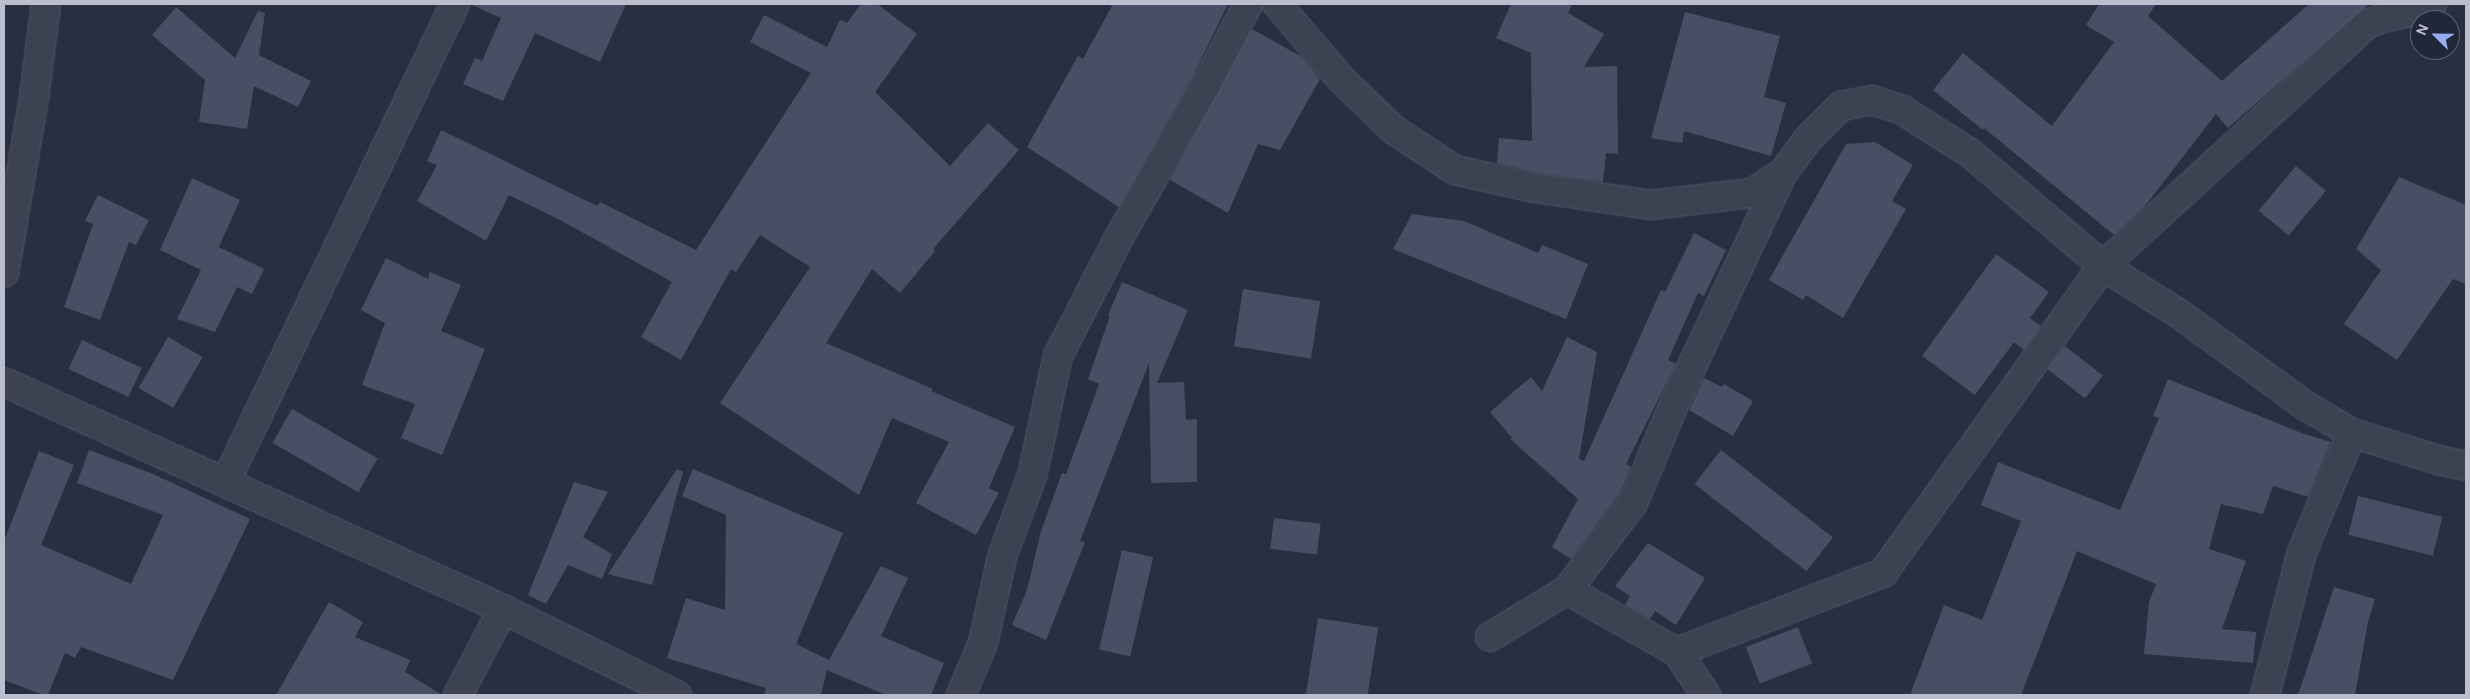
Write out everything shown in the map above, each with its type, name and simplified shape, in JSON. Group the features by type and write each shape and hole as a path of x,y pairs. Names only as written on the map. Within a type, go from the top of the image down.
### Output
{"street":[{"path":"4,273 34,97 46,4"},
{"path":"226,481 455,4"},
{"path":"961,695 983,643 1002,557 1032,476 1058,356 1118,240 1200,96 1248,4"},
{"path":"1277,4 1342,80 1394,130 1455,170 1535,188 1651,205 1752,193 1784,173"},
{"path":"1677,652 1883,573 2103,266 2367,24 2386,17 2423,10 2432,4"},
{"path":"1490,637 1567,590 1633,504 1675,402 1784,173 1808,139 1841,106 1872,100 1902,110 1970,153 2103,266 2181,315 2306,406 2352,432 2438,460 2466,466"},
{"path":"4,382 226,481 503,609 677,695"},
{"path":"2265,695 2302,552 2352,432"},
{"path":"1567,590 1677,652 1706,695"},
{"path":"458,695 503,609"}],"building":[{"path":"470,4 626,4 600,62 535,33 503,101 463,84 475,58 482,61 501,18"},
{"path":"861,4 877,4 917,34 875,92 950,166 988,123 1019,150 933,249 935,251 900,293 872,269 826,343 1015,427 989,488 999,493 976,535 916,503 949,442 892,418 859,495 720,403 810,267 760,235 736,272 731,269 681,360 641,337 672,282 560,220 509,195 486,241 417,201 437,165 427,161 441,130 597,206 600,202 696,250 811,73 750,42 764,15 827,47 840,20 847,23"},
{"path":"1113,4 1228,4 1191,80 1119,207 1027,147 1078,56 1083,59"},
{"path":"1511,4 1572,4 1568,13 1604,34 1584,67 1617,66 1618,154 1606,153 1603,182 1538,173 1497,163 1499,138 1532,141 1531,53 1496,38"},
{"path":"2099,4 2156,4 2148,16 2222,81 2309,4 2369,4 2228,128 2216,114 2145,206 2114,235 1984,128 1983,130 1933,90 1963,53 2052,126 2114,42 2086,25"},
{"path":"176,7 235,58 258,11 265,13 259,55 311,81 298,107 254,86 247,129 199,122 205,80 152,35"},
{"path":"1685,12 1780,36 1764,97 1786,103 1771,156 1684,131 1682,143 1651,138"},
{"path":"1252,29 1302,57 1320,79 1280,150 1258,144 1228,213 1170,180"},
{"path":"1875,142 1913,165 1892,201 1906,209 1843,318 1806,295 1803,300 1769,280 1846,144"},
{"path":"2296,166 2326,191 2289,235 2259,210"},
{"path":"2399,177 2466,205 2466,284 2453,279 2397,360 2344,324 2381,270 2356,249"},
{"path":"192,178 240,200 219,247 264,269 252,294 237,287 215,332 177,319 201,270 160,250"},
{"path":"98,195 149,220 136,245 129,242 100,320 64,307 93,224 85,221"},
{"path":"1412,214 1464,221 1538,253 1542,245 1588,264 1566,319 1393,249"},
{"path":"1694,233 1726,250 1704,296 1698,293 1668,360 1676,364 1626,464 1631,467 1619,495 1571,559 1552,547 1578,499 1509,438 1513,439 1490,412 1531,377 1542,391 1567,337 1597,352 1579,459 1584,461 1661,290 1665,292"},
{"path":"1996,254 2049,292 2030,318 2041,326 2024,350 2014,342 1975,395 1922,356"},
{"path":"386,258 428,279 430,272 461,285 441,331 485,349 442,455 401,438 415,404 362,385 385,323 361,310"},
{"path":"1122,282 1188,310 1157,383 1184,382 1186,420 1197,419 1197,482 1151,483 1149,363 1080,541 1085,542 1046,640 1012,625 1027,590 1041,531 1062,473 1066,474 1099,384 1088,379 1110,316 1108,315"},
{"path":"1243,289 1320,301 1311,358 1234,346"},
{"path":"168,337 203,357 173,408 138,388"},
{"path":"82,340 142,368 128,397 68,369"},
{"path":"2065,346 2103,376 2085,398 2047,369"},
{"path":"1704,378 1722,387 1724,384 1753,401 1733,436 1689,410"},
{"path":"2168,379 2304,434 2331,442 2308,497 2273,486 2263,514 2221,504 2209,549 2246,561 2222,629 2256,632 2253,663 2144,654 2149,602 2156,584 2077,551 2021,695 1910,695 1944,605 1982,620 2021,521 1981,505 1998,462 2120,510 2159,418 2153,416"},
{"path":"292,409 378,458 358,492 272,443"},
{"path":"89,450 153,474 250,519 173,680 81,647 75,658 65,653 48,695 43,695 4,680 4,541 39,451 74,465 41,545 131,584 163,515 77,483"},
{"path":"1721,450 1833,537 1806,571 1695,484"},
{"path":"677,469 683,472 652,585 608,574"},
{"path":"693,469 843,533 796,644 829,660 881,566 908,578 881,636 944,663 931,695 886,695 827,670 821,695 764,695 766,688 667,658 686,598 725,610 726,515 682,496"},
{"path":"574,482 608,492 583,537 612,554 602,579 568,565 546,604 528,595"},
{"path":"2358,496 2442,517 2433,556 2348,535"},
{"path":"1274,518 1321,524 1317,554 1270,549"},
{"path":"1648,543 1705,578 1676,625 1655,611 1650,619 1625,605 1630,596 1615,586"},
{"path":"1122,550 1153,557 1130,657 1099,649"},
{"path":"2334,587 2375,599 2368,622 2355,695 2298,695"},
{"path":"329,602 363,622 355,637 410,660 405,672 442,695 276,695"},
{"path":"1318,618 1378,628 1368,695 1306,695"},
{"path":"1798,627 1812,663 1760,683 1746,647"}]}
